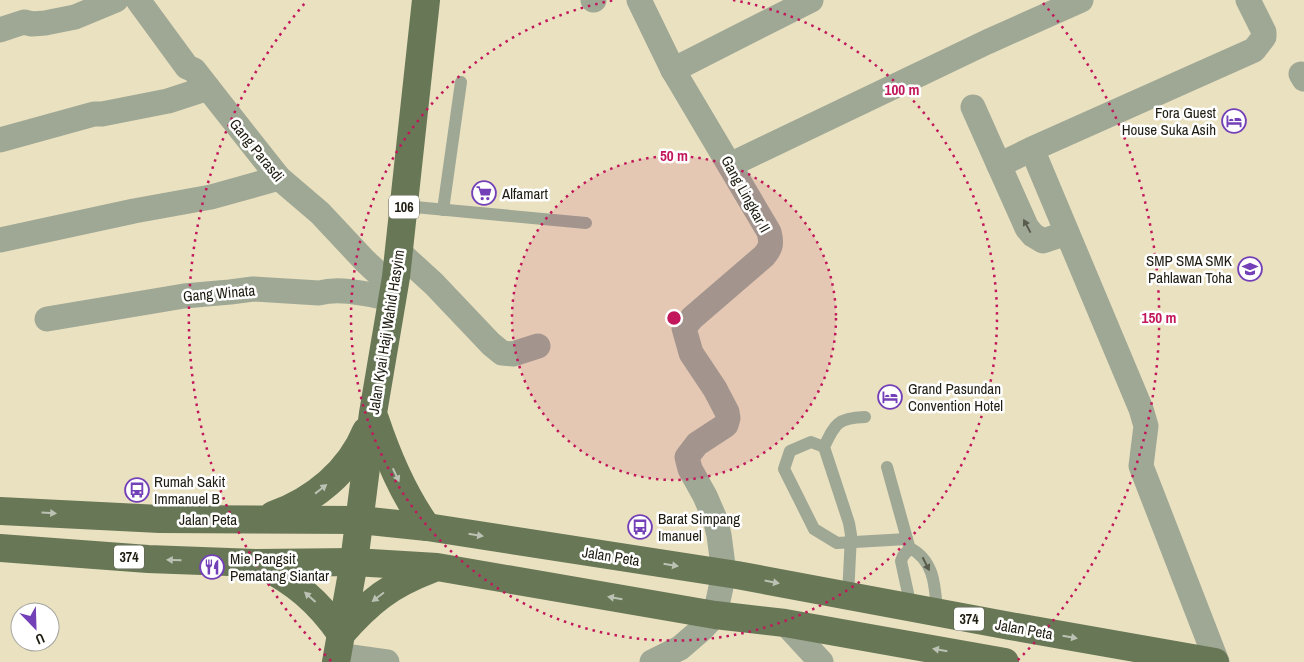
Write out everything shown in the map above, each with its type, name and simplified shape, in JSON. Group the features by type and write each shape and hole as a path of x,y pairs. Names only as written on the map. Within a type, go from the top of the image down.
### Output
{"main road":[{"name":"Jalan Kyai Haji Wahid Hasyim","path":"338,650 354,562 373,413 396,276 426,0"},
{"name":"106","path":"262,518 286,510 307,499 327,485 347,464 362,440 373,413"},
{"name":"106","path":"373,413 385,452 402,488 428,527"},
{"name":"Jalan Peta","path":"0,510 160,519 262,518 360,520 428,527 724,573 1216,662"},
{"name":"374","path":"0,548 148,559 354,562 437,567 715,614 786,623 1005,662"},
{"path":"257,562 277,572 312,598 328,615 338,650"},
{"path":"338,650 359,613 378,596 406,578 437,567"}],"street":[{"path":"0,30 24,22 32,24 45,23 75,17 116,0"},
{"name":"Gang Parasdi","path":"138,0 187,66 194,70 279,178 320,213 378,274 396,276"},
{"name":"Gang Lingkar II","path":"639,0 673,70 769,232 771,246 764,256 692,318 684,328 691,352 715,389 727,412 728,418 726,425 697,444 687,457 690,469 715,519 719,535 724,573 715,614"},
{"path":"673,70 811,0"},
{"path":"730,165 987,42 1081,0"},
{"path":"999,165 1254,50 1264,37 1264,32 1248,0"},
{"path":"0,140 94,114 168,101 208,88"},
{"path":"973,107 1027,228 1033,235 1043,241 1068,233"},
{"path":"1032,149 1141,408 1146,426 1141,466 1216,662"},
{"path":"0,240 134,211 211,197 279,178"},
{"path":"396,276 434,284 491,344 502,352 514,354 538,346"},
{"name":"Gang Winata","path":"47,319 184,296 253,289 365,294 396,276"},
{"path":"658,660 680,648 702,629 715,614"},
{"path":"786,623 821,662"},
{"path":"338,650 387,662"}],"lane":[{"path":"443,210 460,82"},
{"path":"404,206 586,223"},
{"path":"848,596 851,543 849,523 824,447 834,427 843,420 865,417"},
{"path":"824,447 811,442 790,451 784,469 814,529 837,543 908,544"},
{"path":"887,467 908,544 924,557 934,584 924,610"},
{"path":"908,544 901,561 924,610"}],"place":[{"name":"Fora Guest House Suka Asih","path":"1234,121"},
{"name":"Alfamart","path":"484,193"},
{"name":"SMP SMA SMK Pahlawan Toha","path":"1250,269"},
{"name":"Grand Pasundan Convention Hotel","path":"890,397"},
{"name":"Rumah Sakit Immanuel B","path":"137,490"},
{"name":"Barat Simpang Imanuel","path":"640,527"},
{"name":"Mie Pangsit Pematang Siantar","path":"212,567"}]}
